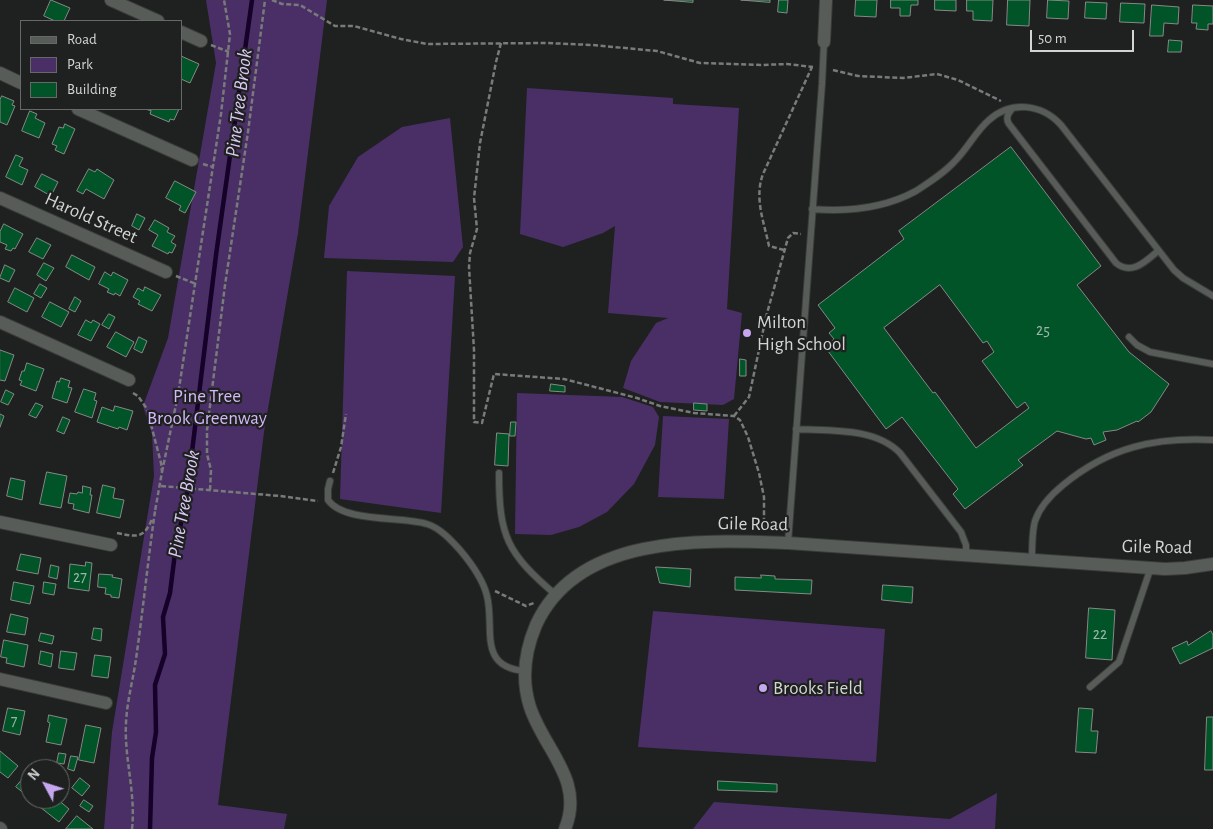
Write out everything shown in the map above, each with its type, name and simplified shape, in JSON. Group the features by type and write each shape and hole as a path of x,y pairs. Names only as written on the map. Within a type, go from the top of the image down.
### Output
{"street":[{"path":"111,0 156,20"},
{"path":"824,42 826,0"},
{"path":"182,32 201,41"},
{"path":"0,73 20,83"},
{"path":"80,110 192,160"},
{"name":"Harold Street","path":"0,198 166,272"},
{"path":"0,322 129,380"},
{"path":"0,522 111,545"},
{"name":"Gile Road","path":"565,829 570,811 569,787 564,772 533,716 526,689 525,671 532,635 542,613 556,595 594,567 623,554 645,548 692,542 764,542 1151,568 1185,568 1213,564"},
{"path":"0,679 106,703"}],"lane":[{"path":"788,543 824,42"},
{"path":"812,209 842,211 866,208 884,204 914,192 948,168 990,120 1001,112 1013,108 1039,109 1058,121 1158,251 1178,274 1213,296"},
{"path":"1013,108 1008,114 1007,121 1116,263 1124,268 1132,269 1144,263 1158,251"},
{"path":"1129,337 1136,345 1150,352 1213,364"},
{"path":"796,429 859,434 878,438 889,444 900,453 961,532 966,544 966,555"},
{"path":"1032,559 1036,520 1044,505 1064,484 1094,463 1119,451 1144,444 1169,440 1213,440"},
{"path":"499,473 500,509 506,538 527,568 556,595"},
{"path":"330,481 328,500 336,508 387,520 417,522 432,526 446,536 474,569 484,586 489,603 490,643 494,656 504,665 525,671"},
{"path":"1090,687 1119,662 1132,629 1151,568"}],"path":[{"path":"132,829 133,797 127,751 126,724 129,692 136,660 155,511 178,395 221,114 230,34 224,0"},
{"path":"210,490 211,470 206,454 207,430 225,285 247,142 264,0"},
{"path":"272,0 282,4 300,6 335,26 354,26 427,44 592,45 657,51 700,62 787,64 823,68 858,76 903,78 937,74 958,80 1004,103"},
{"path":"201,41 229,52"},
{"path":"502,44 484,116 474,198 477,229 470,253 469,266 473,333 474,422 482,423 494,374 564,379 660,406 694,413 734,416 740,420 748,437 759,473 764,505 764,542"},
{"path":"784,250 769,246 758,198 758,189 812,67"},
{"path":"734,416 750,397 766,317 788,238 793,233 810,235"},
{"path":"166,272 196,284"},
{"path":"129,380 125,389 138,396 147,408 159,452 162,472"},
{"path":"330,481 341,447 346,414"},
{"path":"161,486 280,496 314,501 328,500"},
{"path":"111,545 114,533 135,537 144,532 149,527 155,511"},
{"path":"484,586 526,606 556,595"}],"green space":[{"name":"Pine Tree Brook Greenway","path":"206,0 327,0 298,233 264,432 218,805 287,814 284,829 104,829 112,732 154,476 152,434 143,406 168,338 216,63"},
{"path":"527,88 673,98 673,104 739,108 727,309 742,313 734,399 723,405 660,402 623,388 631,361 656,323 668,318 608,313 615,226 603,233 563,247 520,234"},
{"path":"450,118 463,247 453,262 324,258 329,206 358,157 402,127"},
{"path":"347,271 455,276 441,513 340,499"},
{"path":"517,393 622,397 653,407 659,417 655,445 634,484 607,512 579,527 551,535 515,534"},
{"path":"663,416 729,419 724,499 658,497"},
{"name":"Brooks Field","path":"653,611 885,629 876,762 638,747"},
{"path":"997,793 995,829 693,829 714,802 950,819"}],"building":[{"path":"51,0 70,8 64,20 53,20 44,16"},
{"path":"664,0 693,0 693,2"},
{"path":"741,0 770,0 770,2"},
{"path":"779,0 788,0 787,13 778,12"},
{"path":"856,0 877,0 876,17 855,16"},
{"path":"891,0 918,0 918,5 911,5 910,16 900,16 900,8 891,8"},
{"path":"935,0 956,0 956,11 935,10"},
{"path":"967,0 993,0 992,21 973,20 973,11 967,11"},
{"path":"1008,0 1030,0 1029,26 1007,25"},
{"path":"1048,0 1069,1 1068,19 1047,18"},
{"path":"1086,2 1107,3 1106,19 1085,18"},
{"path":"1121,3 1145,4 1144,23 1120,22"},
{"path":"1152,5 1179,7 1178,24 1164,23 1163,36 1150,36"},
{"path":"1193,5 1213,6 1213,24 1208,24 1208,30 1196,29 1197,23 1192,23"},
{"path":"1169,40 1182,41 1181,52 1168,52"},
{"path":"182,56 199,64 190,83 182,79"},
{"path":"2,96 14,101 12,105 15,106 7,125 0,122 0,100"},
{"path":"148,110 179,110 174,120 170,119 169,122 150,114 151,111"},
{"path":"30,111 37,114 35,118 45,123 39,138 22,131"},
{"path":"65,124 75,129 64,154 55,150 57,146 52,144 59,127 63,128"},
{"path":"1011,147 1101,266 1077,285 1129,352 1169,384 1151,412 1138,422 1117,430 1103,432 1106,440 1094,445 1091,438 1086,439 1057,431 1018,460 1023,465 965,509 953,494 958,489 902,417 886,429 825,347 834,339 829,333 835,328 818,305 904,239 899,231","holes":["940,285 983,343 987,341 994,352 982,361 1017,408 1025,402 1029,408 976,448 935,392 933,393 884,328"]},
{"path":"16,155 23,158 19,166 28,170 22,185 6,177"},
{"path":"89,169 95,172 97,169 114,180 104,199 86,189 83,194 77,191"},
{"path":"42,174 58,182 51,196 35,187"},
{"path":"175,181 196,192 185,213 179,210 181,206 166,198"},
{"path":"137,214 145,218 139,230 132,226"},
{"path":"155,220 169,228 167,232 175,236 171,242 176,245 172,253 169,252 168,254 152,246 158,235 149,230"},
{"path":"4,224 23,234 15,249 13,248 11,251 5,249 7,245 0,242 0,232"},
{"path":"37,238 51,245 43,259 29,252"},
{"path":"72,255 95,267 89,280 66,267"},
{"path":"44,263 54,268 46,281 37,275"},
{"path":"5,265 15,270 9,282 0,278"},
{"path":"105,272 111,276 113,272 128,280 120,296 107,292 109,289 99,284"},
{"path":"40,284 47,288 41,298 34,294"},
{"path":"145,287 161,295 152,311 138,304 140,301 133,297 138,288 143,291"},
{"path":"15,288 34,298 27,312 8,302"},
{"path":"75,297 81,301 75,312 69,309"},
{"path":"50,302 69,312 61,327 42,317"},
{"path":"109,314 115,317 109,329 102,325"},
{"path":"86,320 91,323 93,320 100,324 91,341 78,335"},
{"path":"116,332 134,342 126,357 107,347"},
{"path":"139,337 147,341 142,353 134,349"},
{"path":"0,350 14,355 5,381 0,380"},
{"path":"740,359 746,360 746,376 740,376"},
{"path":"27,363 44,369 36,391 20,385 22,381 19,380"},
{"path":"61,378 70,381 68,387 72,388 67,403 52,398 57,381 59,382"},
{"path":"551,384 565,386 565,392 550,391"},
{"path":"84,389 96,393 94,400 97,401 92,418 75,412"},
{"path":"6,390 14,394 8,405 1,402"},
{"path":"36,403 43,406 36,418 29,415"},
{"path":"694,403 707,404 707,411 694,410"},
{"path":"115,406 133,411 127,430 97,422 102,407 113,411"},
{"path":"0,414 4,416 0,427"},
{"path":"63,417 70,420 64,434 57,431"},
{"path":"511,422 516,422 515,436 510,436"},
{"path":"497,433 509,434 508,466 495,465"},
{"path":"47,472 67,476 61,508 40,504"},
{"path":"11,478 25,481 22,500 7,496"},
{"path":"103,485 115,488 113,498 124,500 120,518 97,513"},
{"path":"83,486 91,488 90,495 92,495 89,513 73,509 74,504 68,503 70,493 82,493"},
{"path":"21,554 41,558 38,574 17,570"},
{"path":"86,562 92,563 89,591 68,588 70,564 85,566"},
{"path":"51,565 59,567 57,579 49,577"},
{"path":"656,567 691,569 690,587 660,583"},
{"path":"99,574 113,575 112,577 122,579 119,598 105,594 106,588 98,587"},
{"path":"761,575 775,576 775,579 812,580 811,594 735,590 735,577 761,578"},
{"path":"14,582 34,586 30,604 11,600"},
{"path":"44,582 56,584 54,595 43,593"},
{"path":"883,585 913,587 912,603 882,600"},
{"path":"1089,608 1115,610 1112,660 1086,658"},
{"path":"11,614 28,618 25,635 7,632"},
{"path":"94,628 102,629 101,641 92,639"},
{"path":"1211,631 1213,635 1213,648 1180,664 1172,648 1187,641 1188,645"},
{"path":"41,633 54,636 52,644 39,641"},
{"path":"4,640 28,645 24,667 6,663 7,658 1,657"},
{"path":"41,651 53,654 51,667 39,664"},
{"path":"61,651 77,653 74,670 59,668"},
{"path":"95,655 111,657 108,678 92,676"},
{"path":"8,708 25,711 20,735 3,731"},
{"path":"1079,708 1093,709 1091,731 1098,731 1096,753 1076,752"},
{"path":"49,715 67,719 61,745 46,742 50,723 48,722"},
{"path":"1207,717 1213,717 1213,770 1205,770"},
{"path":"86,725 101,728 94,763 79,760"},
{"path":"0,751 18,766 8,778 0,772"},
{"path":"59,753 66,754 65,759 58,759"},
{"path":"71,756 78,757 74,771 70,770"},
{"path":"80,778 90,786 82,796 72,788"},
{"path":"718,781 777,784 777,792 718,790"},
{"path":"20,782 20,790 16,787"},
{"path":"84,800 93,806 89,812 80,806"},
{"path":"43,809 69,809 59,822"},
{"path":"77,816 93,829 66,829"}],"waterway":[{"name":"Pine Tree Brook","path":"150,829 152,758 156,732 155,685 165,654 163,617 170,593 176,545 186,501 216,255 252,0"}],"place":[{"name":"Milton High School","path":"747,333"},
{"name":"Brooks Field","path":"763,688"}]}
